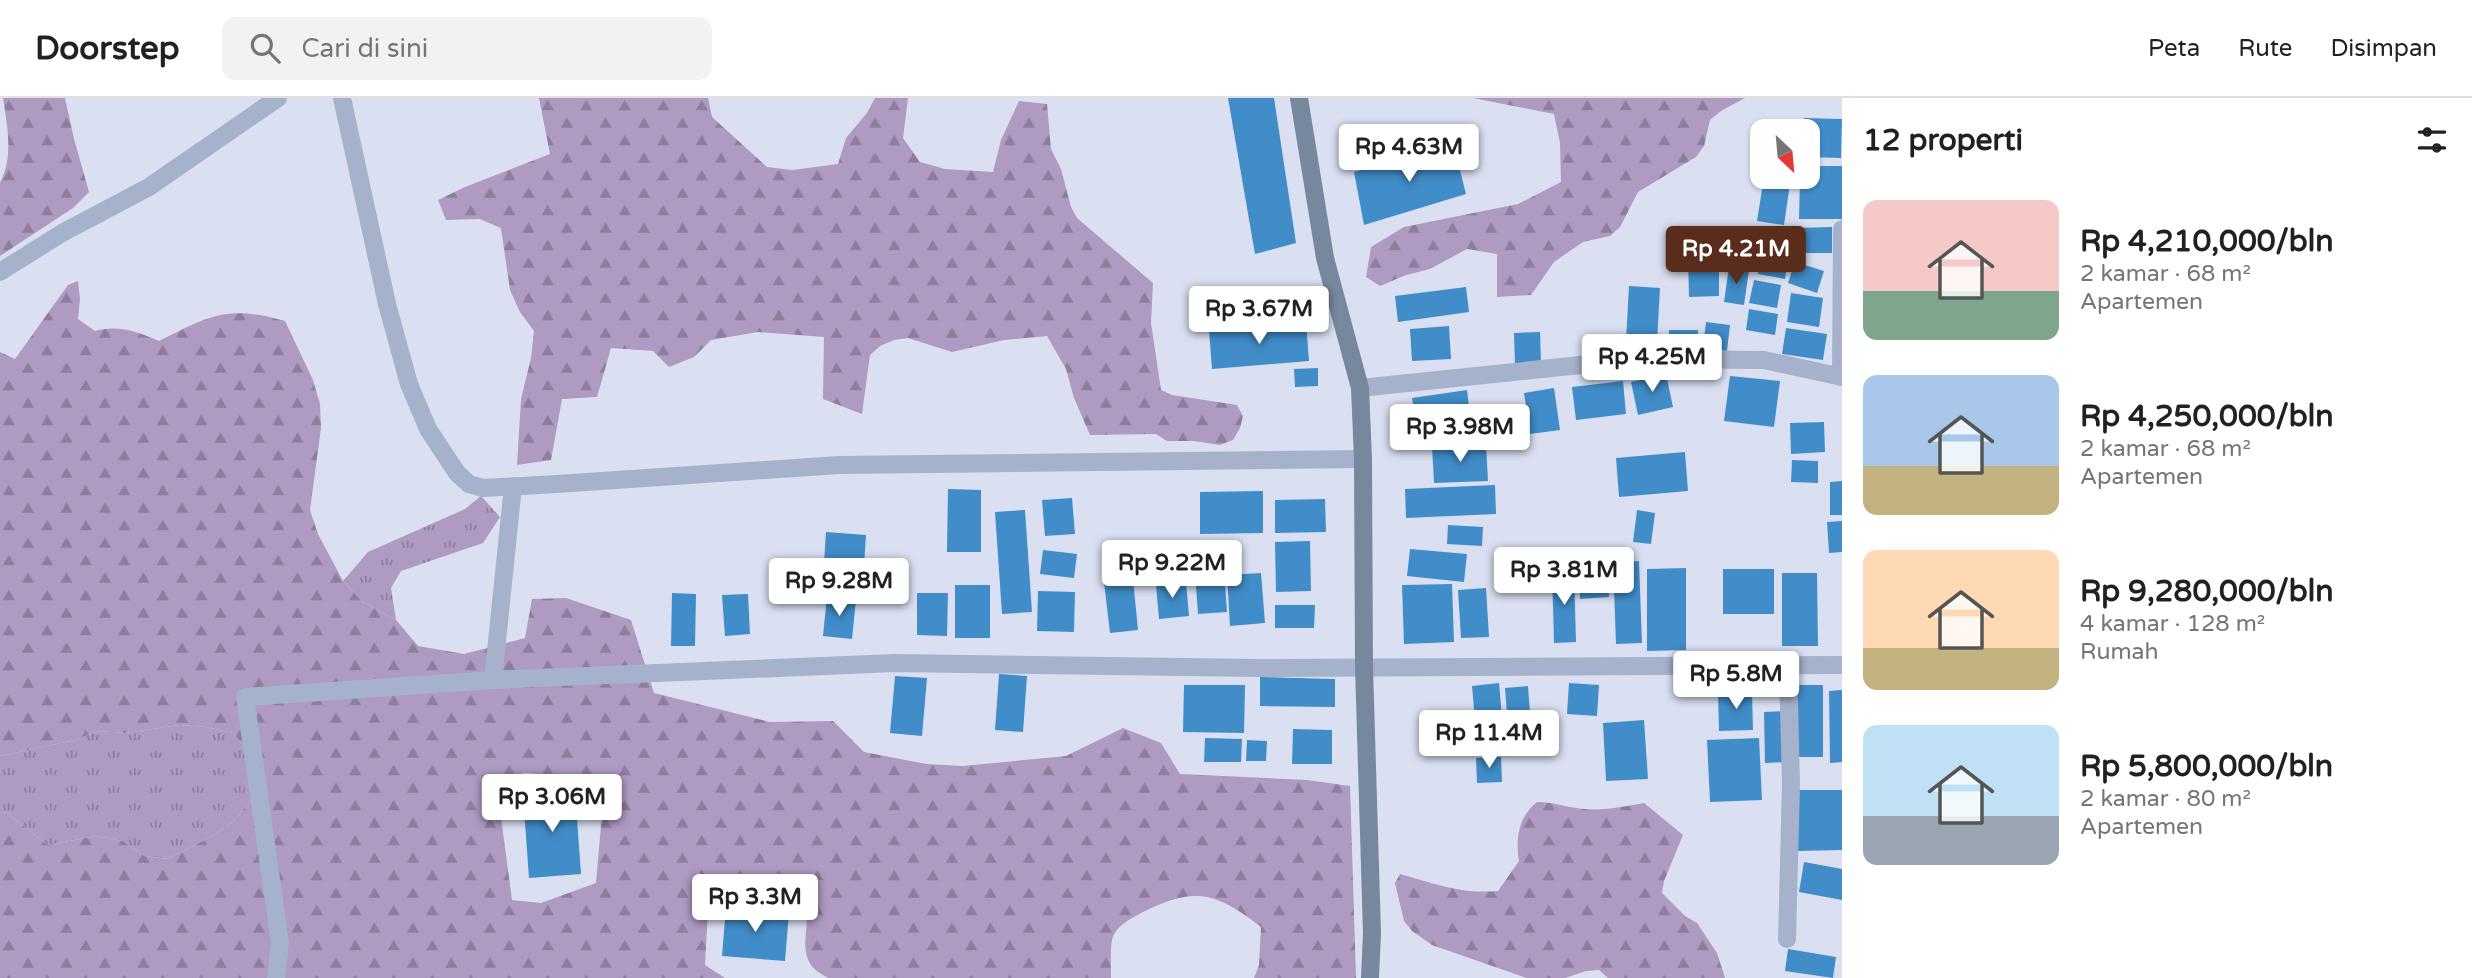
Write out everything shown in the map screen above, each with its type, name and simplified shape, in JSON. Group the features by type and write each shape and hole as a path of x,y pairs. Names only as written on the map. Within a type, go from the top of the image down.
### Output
{"main road":[{"path":"1299,98 1325,258 1360,388 1364,667 1372,933 1370,978"}],"street":[{"path":"0,272 62,233 149,187 278,98"},
{"path":"342,98 387,304 410,384 428,429 457,473 469,484 483,488 839,465 1363,459"},
{"path":"1360,388 1638,359 1764,360 1842,377 1842,229"},
{"path":"493,680 513,486"},
{"path":"276,978 281,943 245,697 493,680 895,663 1258,668 1842,665"},
{"path":"1787,939 1791,784 1788,665"}],"green space":[{"path":"3,98 65,98 89,192 73,208 0,256 0,183 8,152"},
{"path":"539,98 708,98 712,117 767,167 792,170 838,164 846,138 867,113 875,98 908,98 903,138 920,162 945,169 993,172 1001,140 1019,101 1047,104 1051,149 1061,169 1071,207 1077,218 1153,283 1151,323 1161,390 1172,395 1237,405 1243,416 1240,428 1233,440 1220,445 1167,441 1156,434 1090,435 1074,398 1066,369 1047,336 1004,340 952,352 908,338 894,340 880,346 870,355 862,414 823,399 824,337 758,332 711,340 694,357 669,367 653,351 611,348 597,397 562,399 551,460 517,465 521,399 531,358 534,331 520,312 510,290 501,228 480,219 446,220 438,200 550,154"},
{"path":"1473,98 1745,98 1710,120 1704,146 1696,157 1638,192 1620,227 1610,236 1583,242 1554,262 1531,295 1497,297 1497,254 1467,249 1430,269 1380,286 1366,277 1371,247 1404,227 1518,204 1561,182 1560,143 1554,114"},
{"path":"78,281 78,319 95,331 127,330 159,341 220,315 248,314 285,321 313,380 320,404 321,428 310,510 318,534 343,581 363,602 396,620 418,646 464,654 525,638 532,599 566,598 631,620 654,693 770,722 833,721 864,752 926,764 963,766 1066,756 1123,728 1161,743 1180,774 1307,780 1350,786 1356,978 1254,978 1259,965 1261,927 1218,900 1191,896 1161,904 1120,926 1112,940 1111,978 828,978 814,969 808,959 805,947 807,917 801,894 791,886 768,883 709,892 705,965 725,978 0,978 0,812 7,813 48,845 96,836 123,841 144,856 167,859 213,836 234,821 252,799 250,752 233,733 206,727 179,725 125,733 99,731 75,740 0,756 0,352 15,359 68,285","holes":["524,773 584,778 602,814 596,883 541,903 512,900 500,810 503,782"]},
{"path":"481,496 500,517 483,543 401,571 391,588 396,620 363,602 343,581 368,552 465,509"},
{"path":"179,725 233,733 251,752 252,799 234,821 213,836 167,859 144,856 123,841 96,836 48,845 7,813 0,812 0,756 75,740 99,731 125,733"},
{"path":"1537,802 1593,809 1644,803 1683,835 1664,881 1662,893 1685,916 1697,923 1717,953 1725,978 1608,978 1599,970 1565,978 1527,978 1432,945 1412,931 1404,921 1395,883 1400,874 1460,890 1498,891 1519,861 1518,844 1522,821"}],"building":[{"path":"1228,98 1274,98 1296,243 1255,254"},
{"path":"1804,118 1842,119 1841,158 1820,157 1820,119"},
{"path":"1453,143 1466,194 1364,225 1354,172"},
{"path":"1820,166 1842,166 1842,219 1799,219 1800,189 1820,189"},
{"path":"1762,189 1789,189 1784,225 1757,221"},
{"path":"1832,227 1832,253 1795,253 1795,228"},
{"path":"1762,254 1788,259 1785,279 1758,274"},
{"path":"1719,256 1719,296 1689,297 1688,257"},
{"path":"1795,262 1824,271 1817,293 1788,283"},
{"path":"1729,267 1749,270 1744,305 1724,302"},
{"path":"1754,280 1781,285 1777,308 1749,303"},
{"path":"1629,286 1660,288 1657,343 1626,341"},
{"path":"1466,287 1469,312 1398,322 1395,296"},
{"path":"1791,293 1823,298 1819,327 1787,322"},
{"path":"1749,309 1778,314 1775,335 1746,330"},
{"path":"1306,322 1309,361 1212,369 1209,330"},
{"path":"1706,322 1730,325 1727,351 1703,348"},
{"path":"1449,326 1451,359 1412,361 1410,329"},
{"path":"1786,328 1827,334 1823,360 1782,354"},
{"path":"1669,330 1698,330 1697,349 1669,349"},
{"path":"1540,332 1541,364 1515,365 1514,333"},
{"path":"1318,368 1318,386 1295,387 1294,369"},
{"path":"1666,374 1673,407 1638,415 1631,382"},
{"path":"1730,376 1780,381 1774,427 1724,421"},
{"path":"1623,381 1626,414 1576,420 1572,387"},
{"path":"1554,388 1560,430 1530,434 1524,393"},
{"path":"1467,390 1472,431 1418,438 1412,398"},
{"path":"1824,422 1825,452 1791,454 1790,423"},
{"path":"1486,444 1488,481 1434,483 1432,446"},
{"path":"1685,452 1688,491 1619,497 1616,458"},
{"path":"1792,460 1818,461 1818,483 1791,482"},
{"path":"1842,481 1842,515 1830,515 1830,482"},
{"path":"1495,485 1496,514 1406,518 1405,489"},
{"path":"948,489 981,490 981,552 947,552"},
{"path":"1263,491 1263,533 1200,534 1200,492"},
{"path":"1072,498 1075,534 1045,536 1042,500"},
{"path":"1325,499 1326,532 1275,533 1275,500"},
{"path":"1025,510 1032,612 1002,614 995,512"},
{"path":"1637,510 1655,513 1651,544 1633,542"},
{"path":"1842,521 1842,552 1829,553 1827,522"},
{"path":"1448,525 1483,527 1482,546 1447,544"},
{"path":"826,532 866,535 864,566 824,563"},
{"path":"1193,541 1226,542 1226,564 1193,563"},
{"path":"1310,541 1311,591 1276,592 1275,542"},
{"path":"1410,549 1467,554 1464,582 1407,576"},
{"path":"1043,550 1077,554 1074,578 1040,574"},
{"path":"1639,561 1642,643 1616,644 1613,562"},
{"path":"1607,564 1609,597 1580,599 1578,567"},
{"path":"1686,568 1686,650 1647,651 1647,569"},
{"path":"1224,569 1227,612 1198,614 1195,572"},
{"path":"1723,569 1774,569 1774,614 1723,614"},
{"path":"1552,571 1574,571 1576,642 1554,643"},
{"path":"1261,573 1265,623 1230,626 1227,575"},
{"path":"1782,573 1817,573 1818,646 1782,646"},
{"path":"1133,579 1138,630 1110,633 1104,582"},
{"path":"1186,582 1189,616 1159,619 1156,585"},
{"path":"1452,584 1454,642 1404,644 1402,585"},
{"path":"955,585 990,585 990,638 955,638"},
{"path":"1486,588 1489,637 1461,638 1458,590"},
{"path":"1038,591 1075,592 1074,632 1037,631"},
{"path":"672,593 696,594 695,646 671,646"},
{"path":"917,593 948,593 947,636 917,635"},
{"path":"748,594 750,634 725,636 722,595"},
{"path":"827,596 856,599 852,639 823,636"},
{"path":"1275,605 1315,605 1314,628 1275,628"},
{"path":"999,674 1027,676 1023,732 995,730"},
{"path":"895,676 927,678 922,736 890,733"},
{"path":"1260,677 1335,679 1335,707 1260,706"},
{"path":"1499,683 1502,717 1475,720 1472,686"},
{"path":"1569,683 1599,685 1597,716 1567,714"},
{"path":"1184,685 1245,685 1244,733 1183,732"},
{"path":"1794,685 1823,685 1823,757 1795,757"},
{"path":"1528,686 1531,726 1508,728 1505,688"},
{"path":"1842,690 1842,762 1830,763 1829,691"},
{"path":"1752,691 1753,730 1719,731 1718,692"},
{"path":"1787,711 1788,762 1765,763 1764,712"},
{"path":"1644,720 1648,779 1606,781 1603,723"},
{"path":"1471,727 1496,727 1496,750 1471,749"},
{"path":"1293,729 1332,730 1332,764 1292,764"},
{"path":"1205,738 1242,739 1241,762 1204,762"},
{"path":"1759,738 1762,800 1710,802 1707,740"},
{"path":"1247,740 1267,741 1266,761 1246,761"},
{"path":"1501,757 1502,782 1477,783 1476,758"},
{"path":"1798,790 1842,790 1842,850 1798,851"},
{"path":"575,791 581,874 529,878 523,795"},
{"path":"1804,862 1842,869 1842,900 1799,892"},
{"path":"726,907 789,912 785,961 722,956"},
{"path":"1788,949 1836,957 1833,978 1785,971"}]}
